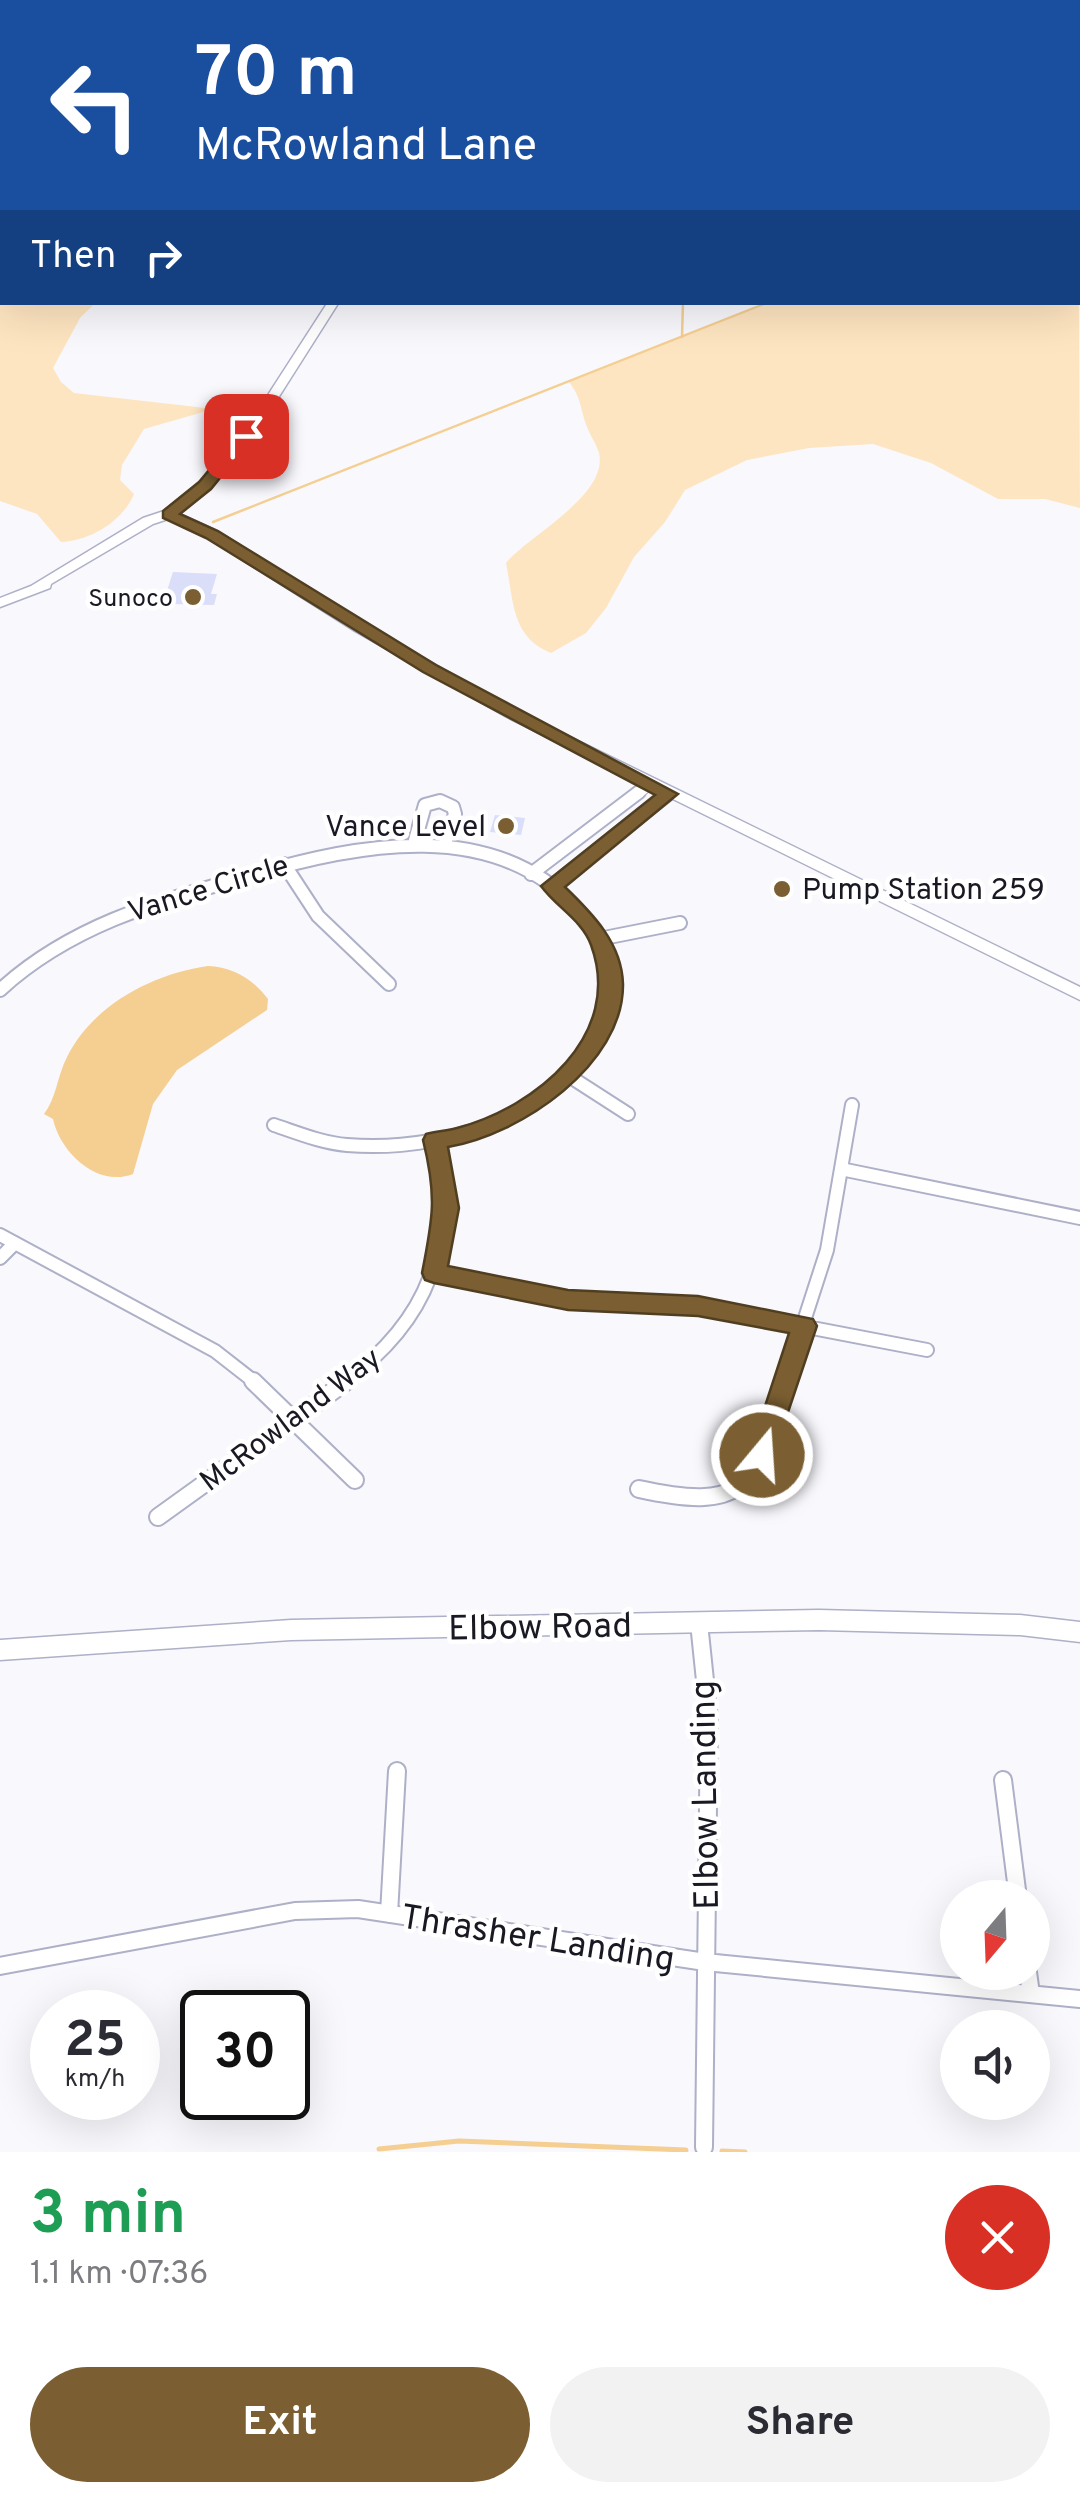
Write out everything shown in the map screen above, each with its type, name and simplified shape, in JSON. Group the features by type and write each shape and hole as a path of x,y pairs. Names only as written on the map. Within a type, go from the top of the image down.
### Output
{"main road":[{"path":"0,602 67,579 163,526 169,514 220,470 262,414 332,305"},
{"path":"169,514 212,534 430,668 649,784 1080,994"},
{"name":"Elbow Road","path":"0,1650 291,1630 699,1623 938,1622 1080,1632"}],"street":[{"path":"531,874 649,784"},
{"path":"552,886 668,794"},
{"path":"414,844 425,805 440,801 453,807 455,814 444,846"},
{"name":"Vance Circle","path":"0,990 36,959 96,924 339,850 414,844 485,855 552,886 587,920 599,939 610,973 609,1002 595,1042 569,1076 538,1101 463,1136 435,1140 348,1145 274,1125"},
{"path":"284,864 318,916 388,984"},
{"path":"599,939 680,924"},
{"path":"569,1076 628,1114"},
{"path":"640,1489 699,1500 718,1499 747,1484 762,1455 827,1250 852,1105"},
{"name":"McRowland Way","path":"158,1518 374,1361 402,1327 434,1273 447,1208 435,1140"},
{"path":"841,1169 1080,1218"},
{"path":"0,1235 214,1351 296,1420 355,1480"},
{"path":"0,1258 15,1243"},
{"path":"434,1273 568,1300 698,1306 927,1350"},
{"name":"Elbow Landing","path":"699,1623 709,1719 704,2147"},
{"path":"389,1914 396,1771"},
{"path":"1002,1780 1016,1880"},
{"name":"Thrasher Landing","path":"0,1966 327,1908 705,1962 1080,1999"},
{"path":"1031,1990 1032,1994"}],"shaded area":[{"path":"0,305 93,305 80,318 53,368 74,393 214,409 144,429 122,465 120,480 134,494 129,504 114,521 83,538 61,542 37,514 0,501"},
{"path":"764,305 1079,305 1080,508 1045,499 998,499 931,463 873,444 809,448 747,460 685,490 665,522 634,557 606,608 586,633 551,653 528,638 521,628 506,563 580,499 599,469 599,453 569,382"},
{"path":"208,966 249,980 268,999 267,1010 177,1070 153,1104 133,1174 106,1176 82,1164 63,1143 53,1119 44,1114 78,1038 108,1007 126,995 166,976"}],"building":[{"path":"173,572 217,574 211,594 217,594 214,605 168,604 164,600"},
{"name":"Vance Level","path":"495,815 525,818 521,835 490,832"}],"waterway":[{"path":"682,336 683,305"},
{"path":"682,336 761,305"},
{"path":"213,522 682,336"},
{"path":"379,2149 459,2141 686,2150"},
{"path":"722,2151 745,2152"}],"place":[{"name":"Sunoco","path":"193,597"},
{"name":"Vance Level","path":"506,826"},
{"name":"Pump Station 259","path":"782,889"}],"route":[{"path":"246,436 205,486 169,514 212,534 302,593 430,668 668,794 552,886 587,920 601,942 612,984 604,1023 583,1060 538,1101 463,1136 435,1140 447,1208 434,1273 568,1300 698,1306 804,1326 762,1455"}]}
